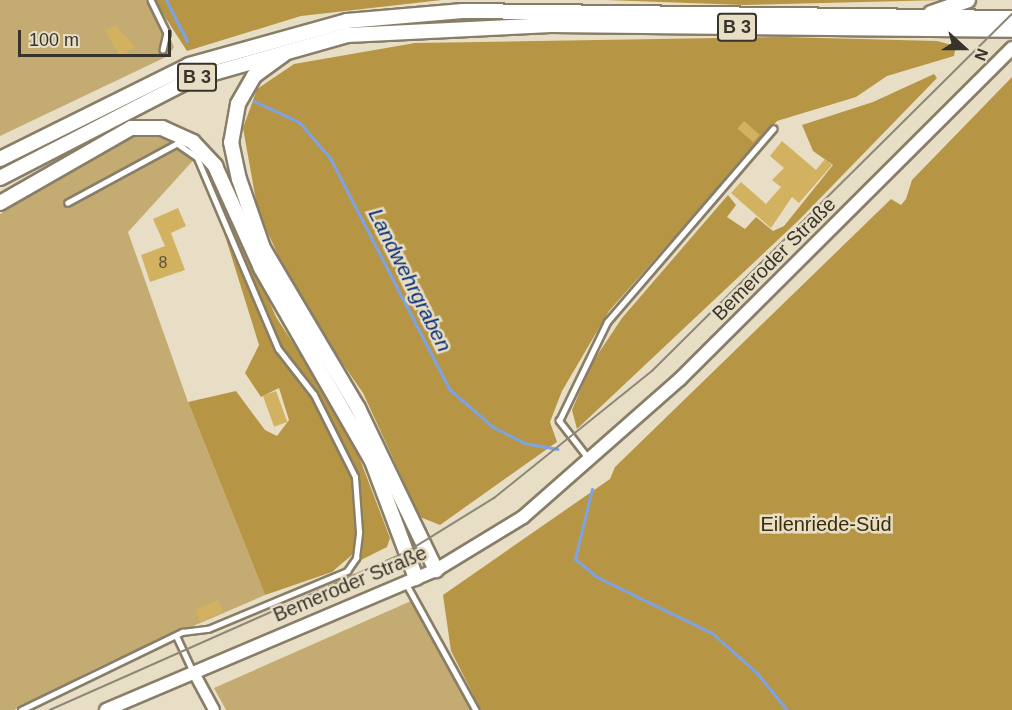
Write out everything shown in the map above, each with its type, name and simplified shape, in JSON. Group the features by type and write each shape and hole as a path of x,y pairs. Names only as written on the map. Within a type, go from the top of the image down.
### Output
{"highway":[{"path":"922,17 968,0"},
{"name":"B 3","path":"0,159 189,65 347,21 463,11 1012,18"},
{"name":"B 3","path":"0,178 192,79 299,45 462,26 1012,30"},
{"path":"299,45 271,62 243,91 231,142 239,178 263,248 358,408 436,570"},
{"path":"0,203 117,133 162,128 193,142 215,166 261,268 372,461 411,580"}],"main road":[{"name":"Bemeroder Straße","path":"106,710 193,671 436,570 483,546 591,461 1012,48"}],"street":[{"path":"193,671 213,710"}],"lane":[{"path":"151,0 166,33 163,50"},
{"path":"591,461 559,421 574,381 606,322 773,129"},
{"path":"21,710 177,637 347,571 356,558 359,532 355,477 314,395 278,349 197,158 177,144 68,203"},
{"path":"411,580 476,710"},
{"path":"177,637 193,671"}],"shaded area":[{"path":"0,0 154,0 174,47 168,56 0,136"},
{"path":"140,134 162,135 199,154 128,232 188,402 265,595 103,665 14,710 0,710 0,214 121,139"},
{"path":"411,601 471,710 226,710 214,688"}],"green space":[{"path":"154,0 442,0 301,16 187,51"},
{"path":"606,0 944,0 744,5"},
{"path":"783,37 937,41 956,46 954,56 887,76 856,97 777,121 609,311 562,391 550,422 557,442 440,525 420,517 363,393 300,302 258,212 243,128 257,89 294,64 415,43"},
{"path":"934,74 937,78 799,220 577,429 572,410 592,363 622,318 728,195 736,205 727,217 745,229 756,217 773,231 784,226 833,165 813,151 802,125 873,102"},
{"name":"Eilenriede-Süd","path":"1012,77 1012,710 481,710 451,651 443,595 610,479 615,467 891,199 901,205 906,199 912,180"},
{"path":"204,168 217,182 276,317 348,428 390,538 387,547 359,561 353,554 332,572 265,595 188,402 236,391 265,430 277,436 289,420 279,388 261,397 245,373 259,345"}],"building":[{"path":"116,25 135,47 120,57 105,30"},
{"path":"744,121 760,135 753,142 737,129"},
{"path":"782,141 816,170 825,159 832,165 799,203 792,197 771,228 731,193 741,182 766,204 781,187 772,180 784,168 770,156"},
{"path":"178,208 186,226 171,233 185,270 150,282 141,255 165,246 153,219"},
{"path":"276,391 287,422 274,427 263,396"},
{"path":"218,600 223,612 200,622 195,610"}],"waterway":[{"name":"Landwehrgraben","path":"166,0 187,41"},
{"name":"Landwehrgraben","path":"254,101 299,122 330,158 449,389 493,427 524,443 557,449"},
{"name":"Landwehrgraben","path":"592,489 575,559 597,577 712,633 757,673 787,710"}],"tram line":[{"path":"50,710 405,553 494,498 652,371 1012,14"}]}
